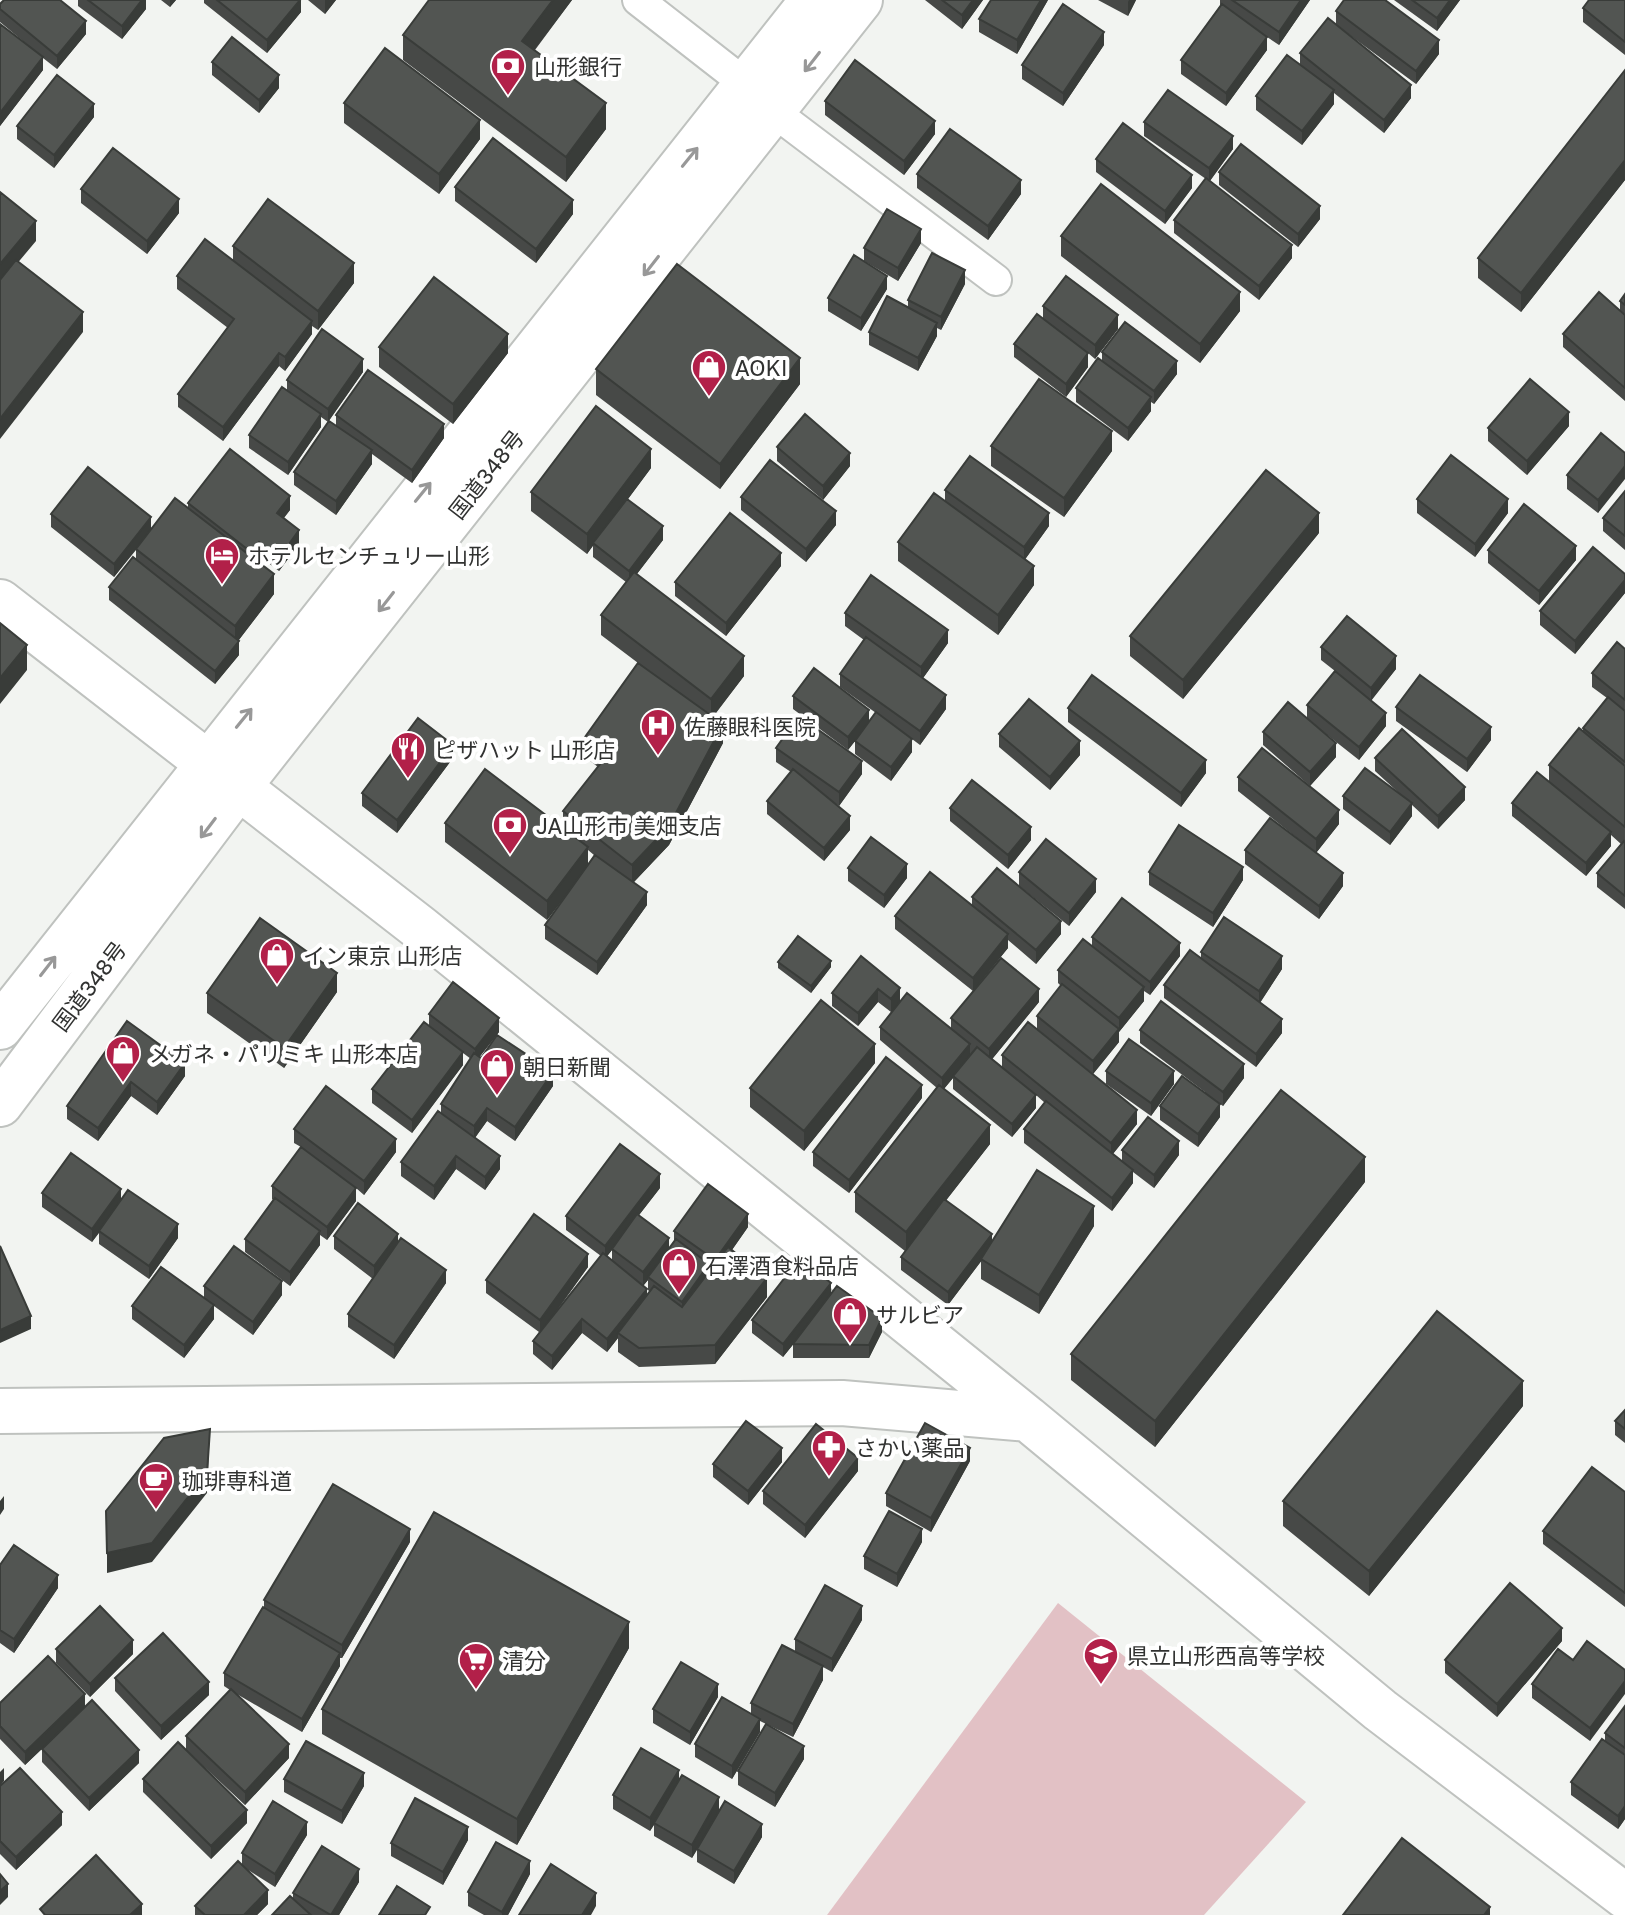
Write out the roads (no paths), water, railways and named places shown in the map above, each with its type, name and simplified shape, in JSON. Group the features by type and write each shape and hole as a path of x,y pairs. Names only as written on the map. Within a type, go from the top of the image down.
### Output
{"main road":[{"name":"国道348号","path":"760,98 813,0"},
{"name":"国道348号","path":"0,1027 223,775 760,98 860,0"},
{"path":"0,602 420,928 1028,1419 1380,1710 1625,1896"},
{"name":"国道348号","path":"0,1104 223,775"},
{"path":"0,1411 842,1403 1028,1419"}],"street":[{"path":"638,0 996,280"}],"place":[{"name":"山形銀行","path":"508,97"},
{"name":"AOKI","path":"709,398"},
{"name":"ホテルセンチュリー山形","path":"222,586"},
{"name":"佐藤眼科医院","path":"658,757"},
{"name":"ピザハット 山形店","path":"408,780"},
{"name":"JA山形市 美畑支店","path":"510,856"},
{"name":"イン東京 山形店","path":"277,986"},
{"name":"メガネ・パリミキ 山形本店","path":"123,1084"},
{"name":"朝日新聞","path":"497,1097"},
{"name":"石澤酒食料品店","path":"679,1296"},
{"name":"サルビア","path":"850,1345"},
{"name":"さかい薬品","path":"829,1478"},
{"name":"珈琲専科道","path":"156,1511"},
{"name":"県立山形西高等学校","path":"1101,1686"},
{"name":"清分","path":"476,1691"}]}
